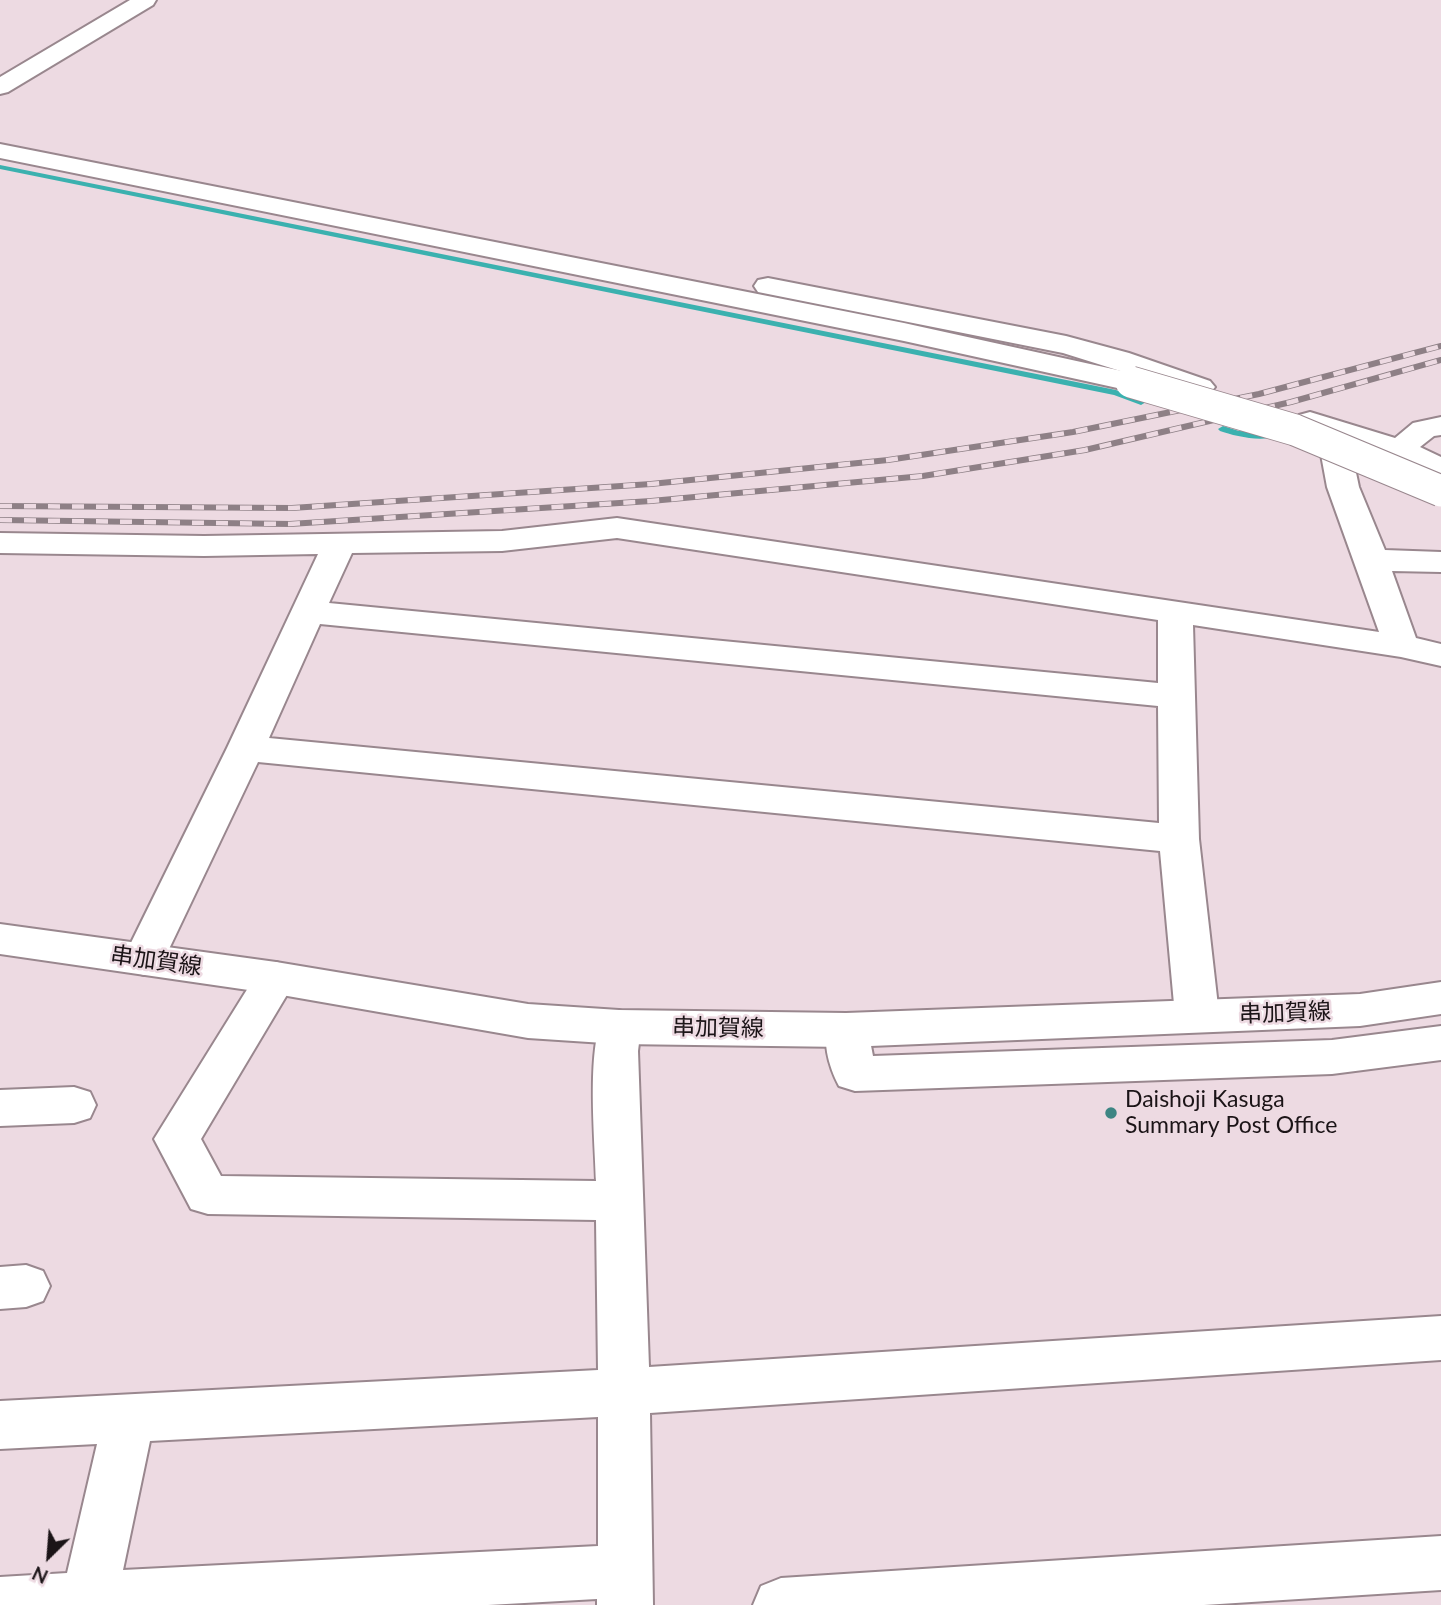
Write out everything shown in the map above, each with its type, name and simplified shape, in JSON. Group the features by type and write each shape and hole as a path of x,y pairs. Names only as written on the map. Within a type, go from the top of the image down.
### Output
{"street":[{"path":"0,87 145,0"},
{"path":"0,151 904,332 1131,382 1295,430 1441,491"},
{"path":"768,286 1066,345 1119,359 1200,387"},
{"path":"1279,412 1401,450 1441,469"},
{"path":"1401,450 1411,437 1423,430 1441,426"},
{"path":"1331,428 1343,487 1372,560 1401,646"},
{"path":"0,543 204,546 502,541 617,528 1401,646 1441,655"},
{"path":"144,959 246,748 340,544"},
{"path":"1372,560 1441,562"},
{"path":"309,612 1175,696"},
{"path":"1175,612 1179,839 1196,1015"},
{"path":"246,748 1179,839"},
{"name":"串加賀線","path":"0,939 276,978 528,1021 619,1027 846,1030 1360,1010 1441,998"},
{"path":"276,978 177,1139 208,1195 620,1201"},
{"path":"0,1604 624,1588 624,1392 616,1051 619,1027"},
{"path":"846,1030 855,1074 1332,1057 1441,1043"},
{"path":"0,1108 74,1105"},
{"path":"0,1425 624,1392 1441,1338"},
{"path":"89,1600 129,1419"},
{"path":"781,1605 1441,1563"}],"waterway":[{"path":"0,167 1116,393 1141,402"},
{"path":"1223,429 1238,434 1272,435"}],"railway":[{"path":"0,506 292,508 651,484 888,460 1073,432 1259,394 1441,346"},
{"path":"0,520 290,524 651,501 923,476 1085,450 1291,402 1441,360"}],"place":[{"name":"Daishoji Kasuga Summary Post Office","path":"1111,1113"}]}
